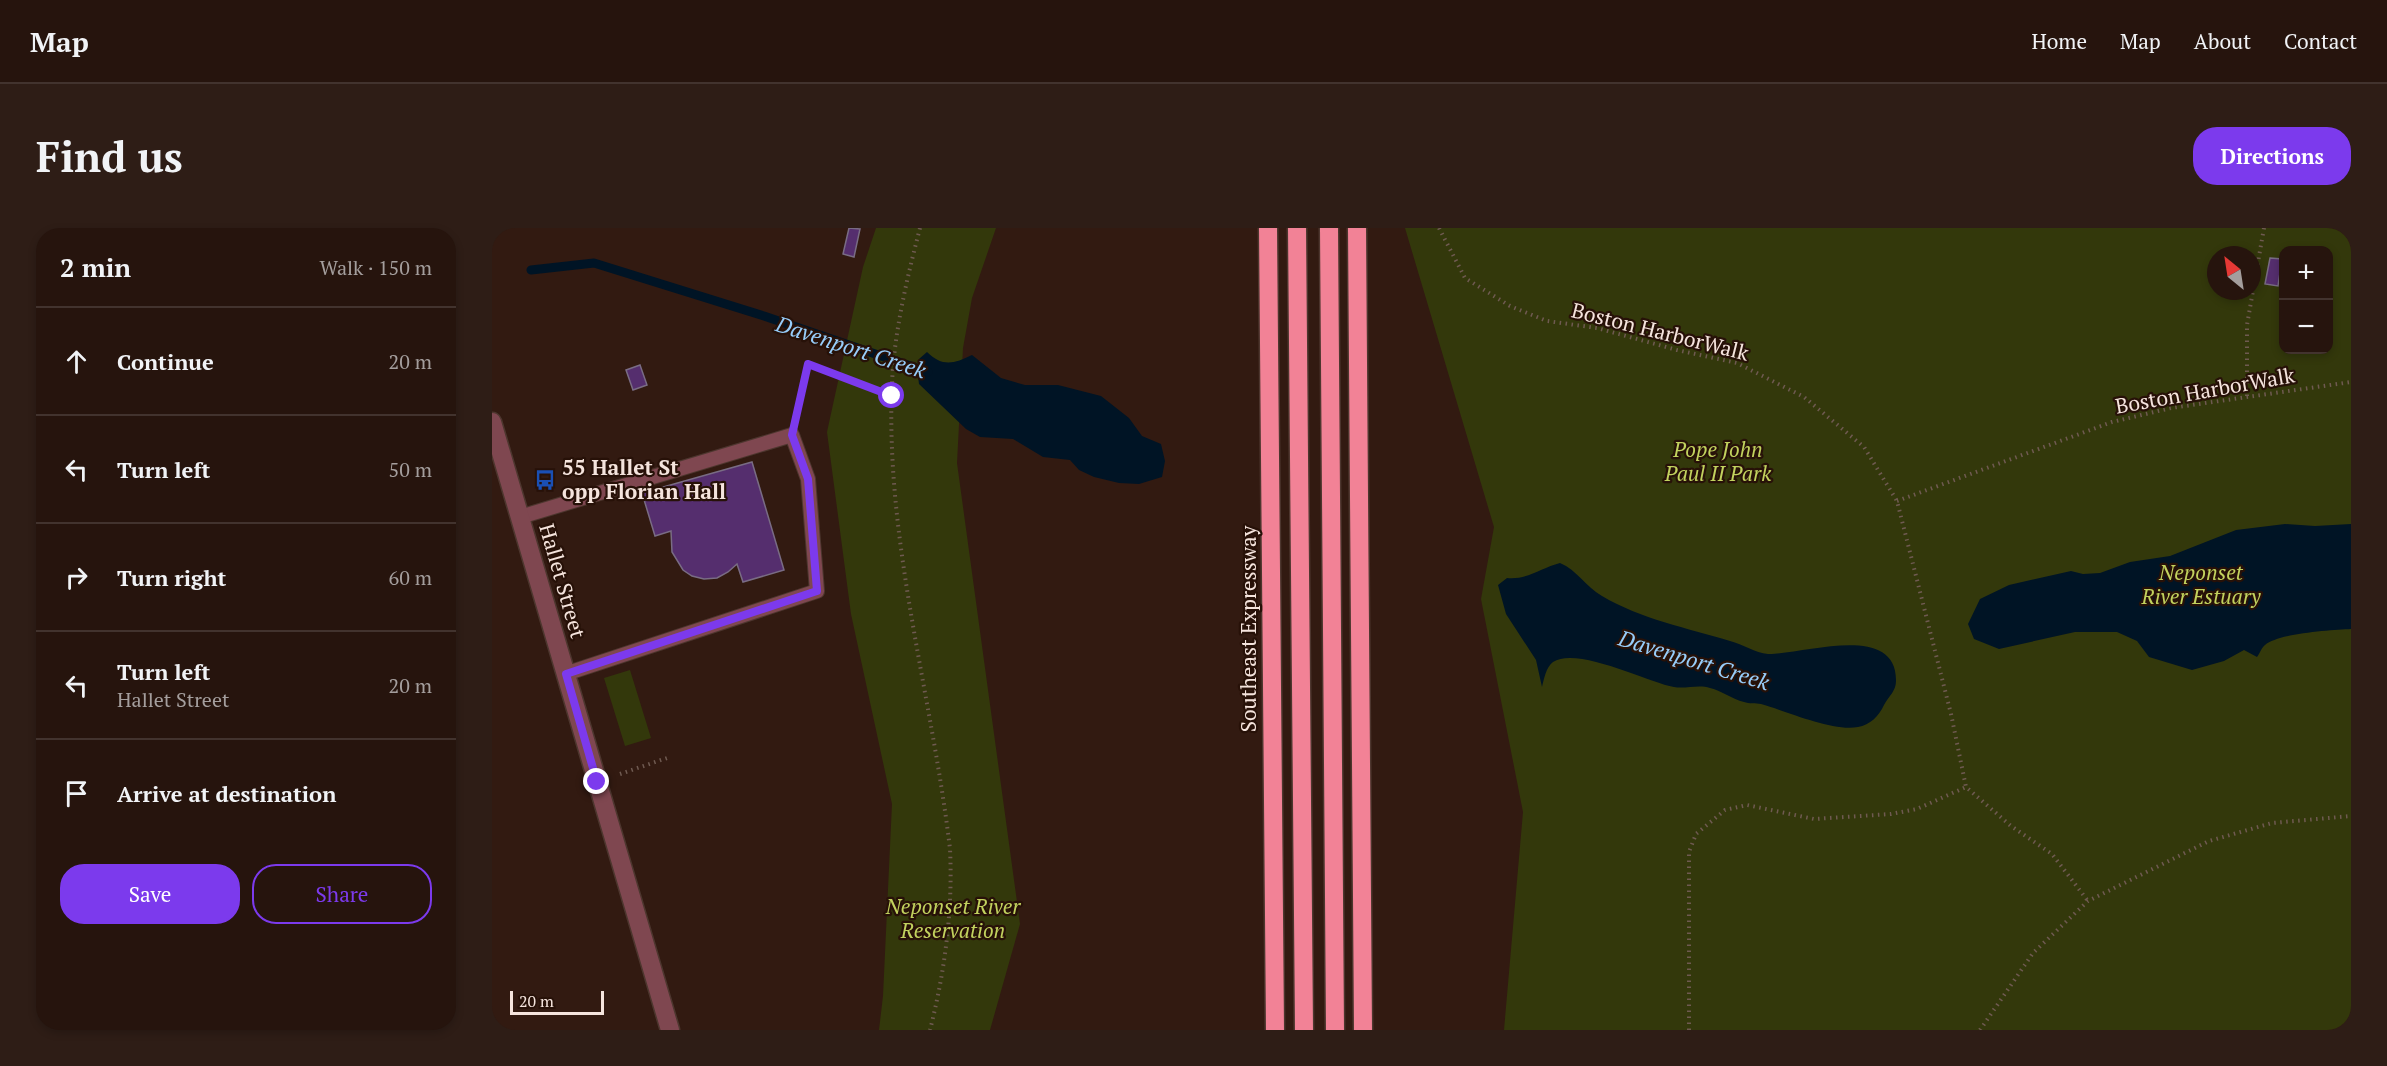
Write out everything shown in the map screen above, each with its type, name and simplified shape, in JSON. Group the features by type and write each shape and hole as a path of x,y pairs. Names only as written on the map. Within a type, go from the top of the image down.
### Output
{"highway":[{"name":"Southeast Expressway","path":"1268,228 1275,1030"},
{"path":"1297,228 1304,1030"},
{"path":"1329,228 1335,1030"},
{"path":"1357,228 1363,1030"}],"street":[{"name":"Hallet Street","path":"492,422 670,1030"}],"lane":[{"path":"520,517 792,435 808,479 817,591 566,674"}],"path":[{"path":"920,228 895,355 892,396 900,534 950,849 949,920 930,1030"},
{"name":"Boston HarborWalk","path":"1439,228 1465,278 1510,306 1547,321 1598,328 1677,350 1737,363 1804,398 1864,447 1897,501 1951,714 1966,787"},
{"path":"2247,396 2247,325 2264,228"},
{"path":"792,435 808,364 892,396"},
{"name":"Boston HarborWalk","path":"1897,501 2112,422 2171,408 2351,382"},
{"path":"597,782 668,759"},
{"path":"1689,1030 1689,852 1696,834 1725,810 1748,805 1814,819 1891,814 1917,809 1966,787 2011,826 2052,854 2088,901"},
{"path":"1980,1030 2033,953 2088,901 2209,841 2272,823 2351,816"}],"green space":[{"name":"Neponset River Reservation","path":"876,228 996,228 972,298 963,348 957,463 1020,924 990,1030 879,1030 883,996 892,804 851,614 827,432 863,267"},
{"name":"Pope John Paul II Park","path":"1405,228 2351,228 2351,1030 1504,1030 1523,812 1481,599 1494,527"},
{"path":"630,670 651,738 625,746 604,678"}],"water":[{"path":"927,352 943,362 954,362 972,355 1001,378 1025,385 1058,385 1101,396 1129,418 1142,436 1161,444 1165,461 1162,477 1139,484 1119,483 1094,477 1079,470 1070,460 1043,457 1013,439 980,437 966,429 919,384 917,368 919,359"},
{"path":"2285,524 2315,526 2351,524 2351,629 2306,633 2282,638 2265,645 2257,657 2244,650 2224,661 2192,670 2149,657 2137,641 2117,632 2075,632 1999,649 1974,639 1968,624 1980,599 2009,585 2071,571 2083,574 2100,573 2130,562 2170,556 2236,530"},
{"path":"1560,563 1596,592 1632,611 1735,642 1758,652 1768,654 1845,645 1865,646 1881,652 1892,663 1896,681 1895,688 1874,719 1862,726 1848,728 1823,724 1761,704 1746,703 1714,689 1697,686 1674,687 1578,658 1564,658 1553,662 1547,670 1542,687 1536,660 1506,614 1498,585 1507,578 1528,575"}],"building":[{"path":"849,228 860,229 854,257 843,254"},
{"path":"2270,258 2279,259 2278,286 2265,284"},
{"path":"640,365 647,385 633,390 626,370"},
{"path":"752,462 784,570 743,582 737,564 717,578 704,579 692,576 683,570 672,552 671,531 655,536 642,493"}],"waterway":[{"name":"Davenport Creek","path":"531,270 594,263 764,316 928,372"}],"place":[{"name":"55 Hallet St opp Florian Hall","path":"545,480"}],"route":[{"path":"597,782 566,674 817,591 808,479 792,435 808,364 892,396"}],"park label":[{"name":"Neponset River Estuary","path":"2201,585"}]}
